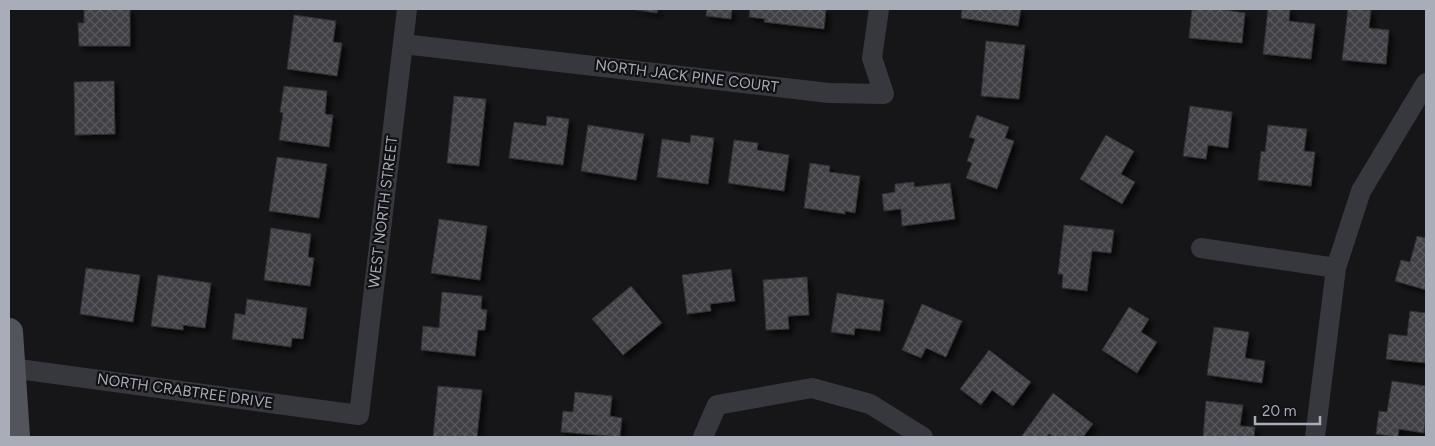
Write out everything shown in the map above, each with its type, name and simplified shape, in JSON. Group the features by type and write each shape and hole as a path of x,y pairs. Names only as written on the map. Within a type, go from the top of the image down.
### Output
{"main road":[{"path":"9,332 16,437"}],"street":[{"name":"WEST NORTH STREET","path":"359,415 407,9"},
{"name":"NORTH JACK PINE COURT","path":"402,44 829,92 884,94 872,58 879,9"},
{"path":"1314,437 1336,268 1361,192 1426,82"},
{"path":"1201,248 1336,268"},
{"name":"NORTH CRABTREE DRIVE","path":"11,368 359,415"},
{"path":"703,437 717,405 812,388 870,404 924,437"}],"building":[{"path":"84,9 130,9 130,46 79,46 78,23 84,23"},
{"path":"630,9 658,9 657,13"},
{"path":"707,9 732,9 731,19 706,16"},
{"path":"750,9 826,9 824,29 764,22 765,19 749,17"},
{"path":"962,9 1021,9 1018,26 961,18"},
{"path":"1192,9 1219,9 1245,13 1242,43 1189,38"},
{"path":"1268,9 1290,9 1289,21 1315,24 1311,59 1263,54"},
{"path":"1348,9 1371,10 1369,28 1389,30 1386,64 1342,60"},
{"path":"294,15 336,21 333,42 342,43 337,76 287,69"},
{"path":"986,41 1025,45 1019,99 981,96"},
{"path":"114,81 115,134 75,135 74,82"},
{"path":"284,86 327,91 325,114 333,115 329,147 279,140 283,113 280,112"},
{"path":"454,96 486,99 479,166 447,163"},
{"path":"1190,106 1232,112 1228,148 1208,145 1206,159 1183,156"},
{"path":"977,115 1009,127 1005,138 1014,141 997,189 966,178 972,163 967,161 975,139 969,137"},
{"path":"547,116 569,119 563,165 509,158 514,122 546,126"},
{"path":"588,125 644,134 636,180 581,171"},
{"path":"1268,125 1307,129 1304,151 1315,152 1311,186 1258,180 1261,151 1265,152"},
{"path":"691,135 714,138 708,184 657,177 662,139 690,143"},
{"path":"1106,135 1134,151 1121,174 1135,182 1122,204 1080,179"},
{"path":"734,140 758,143 757,150 789,155 784,191 728,183"},
{"path":"277,157 327,164 319,218 269,211"},
{"path":"810,163 830,166 829,172 860,176 855,213 845,211 845,214 804,208"},
{"path":"914,182 914,187 950,183 955,219 902,226 901,209 884,211 882,194 895,192 895,184"},
{"path":"439,219 487,226 480,280 431,273"},
{"path":"1064,225 1114,230 1111,253 1092,251 1087,291 1062,288 1063,274 1058,274"},
{"path":"271,228 311,234 308,257 314,258 310,286 264,280"},
{"path":"1417,236 1426,238 1426,290 1395,281 1401,260 1410,262"},
{"path":"86,268 140,275 133,322 80,314"},
{"path":"731,269 735,301 710,304 711,311 687,314 682,275"},
{"path":"158,275 211,283 205,328 183,325 183,330 151,326"},
{"path":"807,277 809,315 788,316 789,329 766,330 763,280"},
{"path":"631,286 662,323 623,355 592,319"},
{"path":"442,292 482,296 481,309 487,310 485,330 478,330 475,356 421,350 423,326 439,328"},
{"path":"837,293 884,300 880,331 855,328 854,335 831,332"},
{"path":"247,299 307,308 303,339 292,338 291,347 232,339 235,313 245,315"},
{"path":"922,304 962,321 946,357 926,348 921,358 902,350"},
{"path":"1129,307 1149,319 1141,332 1157,342 1137,373 1102,350"},
{"path":"1410,311 1426,313 1426,363 1386,359 1389,334 1407,336"},
{"path":"1214,327 1249,332 1245,358 1265,361 1262,383 1207,375"},
{"path":"989,350 1031,382 1013,406 992,390 981,405 960,389"},
{"path":"1392,381 1426,386 1424,433 1399,429 1398,437 1376,434 1379,411 1387,412"},
{"path":"438,386 482,390 477,437 433,437"},
{"path":"575,392 612,396 610,416 622,418 620,437 561,432 563,411 573,412"},
{"path":"1053,393 1093,424 1083,437 1053,437 1049,434 1047,437 1021,437"},
{"path":"1206,401 1243,405 1240,426 1255,427 1254,437 1203,437"}]}
